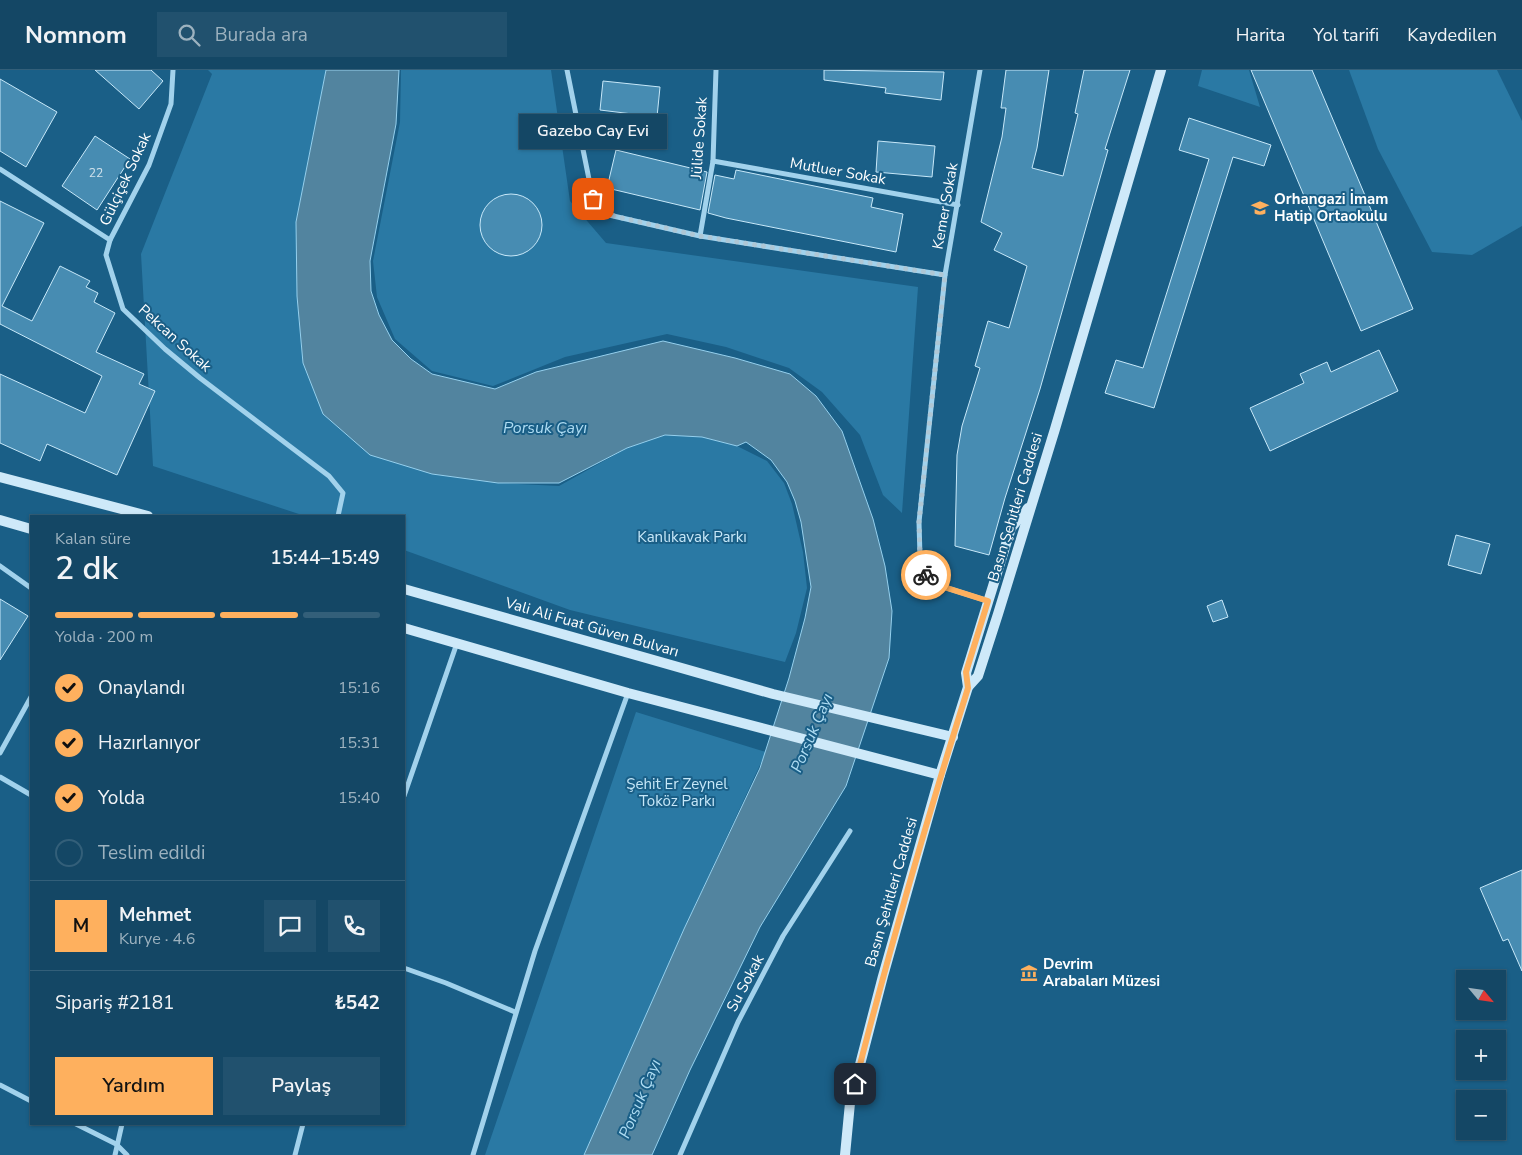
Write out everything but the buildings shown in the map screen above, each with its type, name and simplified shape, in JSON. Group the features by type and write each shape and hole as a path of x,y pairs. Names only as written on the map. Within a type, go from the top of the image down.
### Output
{"main road":[{"name":"Basın Şehitleri Caddesi","path":"845,1155 853,1094 883,976 940,775 968,688 978,676 1032,503 1161,70"},
{"path":"0,477 144,515"},
{"path":"968,688 966,672 1011,528 1032,503"},
{"path":"0,520 30,529"},
{"name":"Vali Ali Fuat Güven Bulvarı","path":"405,589 773,694 953,737"},
{"path":"405,628 458,642 628,693 940,775"}],"street":[{"name":"Gülçiçek Sokak","path":"110,240 149,165 162,130 171,104 173,70"},
{"path":"567,70 593,199 610,215 700,236 945,275"},
{"name":"Jülide Sokak","path":"700,236 713,161 716,70"},
{"name":"Kemer Sokak","path":"980,70 945,275 919,522 920,556 928,582 988,601"},
{"name":"Mutluer Sokak","path":"713,161 958,205"},
{"path":"0,169 110,240"},
{"name":"Pekcan Sokak","path":"110,240 106,255 123,309 165,349 241,410 329,476 343,493 338,515"},
{"path":"0,566 30,587"},
{"path":"405,793 458,642"},
{"path":"473,1155 535,951 628,693"},
{"path":"0,753 30,699"},
{"path":"0,777 30,794"},
{"name":"Su Sokak","path":"680,1155 738,1022 760,979 783,936 850,831"},
{"path":"405,968 446,982 515,1012"},
{"path":"0,1085 30,1100"},
{"path":"78,1125 116,1144 126,1155"},
{"path":"115,1155 122,1125"},
{"path":"295,1155 303,1125"}],"green space":[{"name":"Kanlıkavak Parkı","path":"208,70 326,70 296,222 297,296 303,363 432,474 498,483 559,486 627,448 665,435 702,437 737,446 767,461 784,483 792,504 803,552 807,588 796,633 785,662 570,610 405,550 405,515 302,515 153,466 141,254 212,74"},
{"path":"401,70 551,70 570,201 606,243 918,287 902,513 883,495 860,435 822,392 789,368 726,347 667,334 565,357 493,386 432,371 395,339 377,297 373,261 400,122"},
{"path":"1202,70 1249,70 1260,107 1198,86"},
{"path":"1349,70 1497,70 1522,121 1522,226 1472,255 1432,252 1378,149"},
{"name":"Şehit Er Zeynel Toköz Parkı","path":"636,712 766,752 684,929 584,1155 485,1155"}],"water":[{"name":"Porsuk Çayı","path":"326,70 399,70 396,124 370,261 371,291 379,315 392,340 411,359 432,374 495,389 536,372 663,341 735,358 790,374 816,396 842,431 873,519 885,566 892,611 889,658 846,786 760,927 690,1070 652,1155 584,1155 684,929 760,768 789,678 811,587 801,522 795,501 787,482 771,460 746,442 737,446 702,437 665,435 627,448 559,483 498,483 432,474 370,455 323,414 303,363 297,296 296,222"}],"way so far":[{"path":"593,199 610,215 658,227 700,236 945,275 919,522 920,556 926,575"}],"place":[{"name":"Gazebo Cay Evi","path":"593,199"},
{"name":"Orhangazi İmam Hatip Ortaokulu","path":"1260,208"},
{"name":"Devrim Arabaları Müzesi","path":"1029,973"}],"route":[{"path":"855,1084 883,976 940,775 968,688 966,672 988,601 928,582 926,575"}]}
